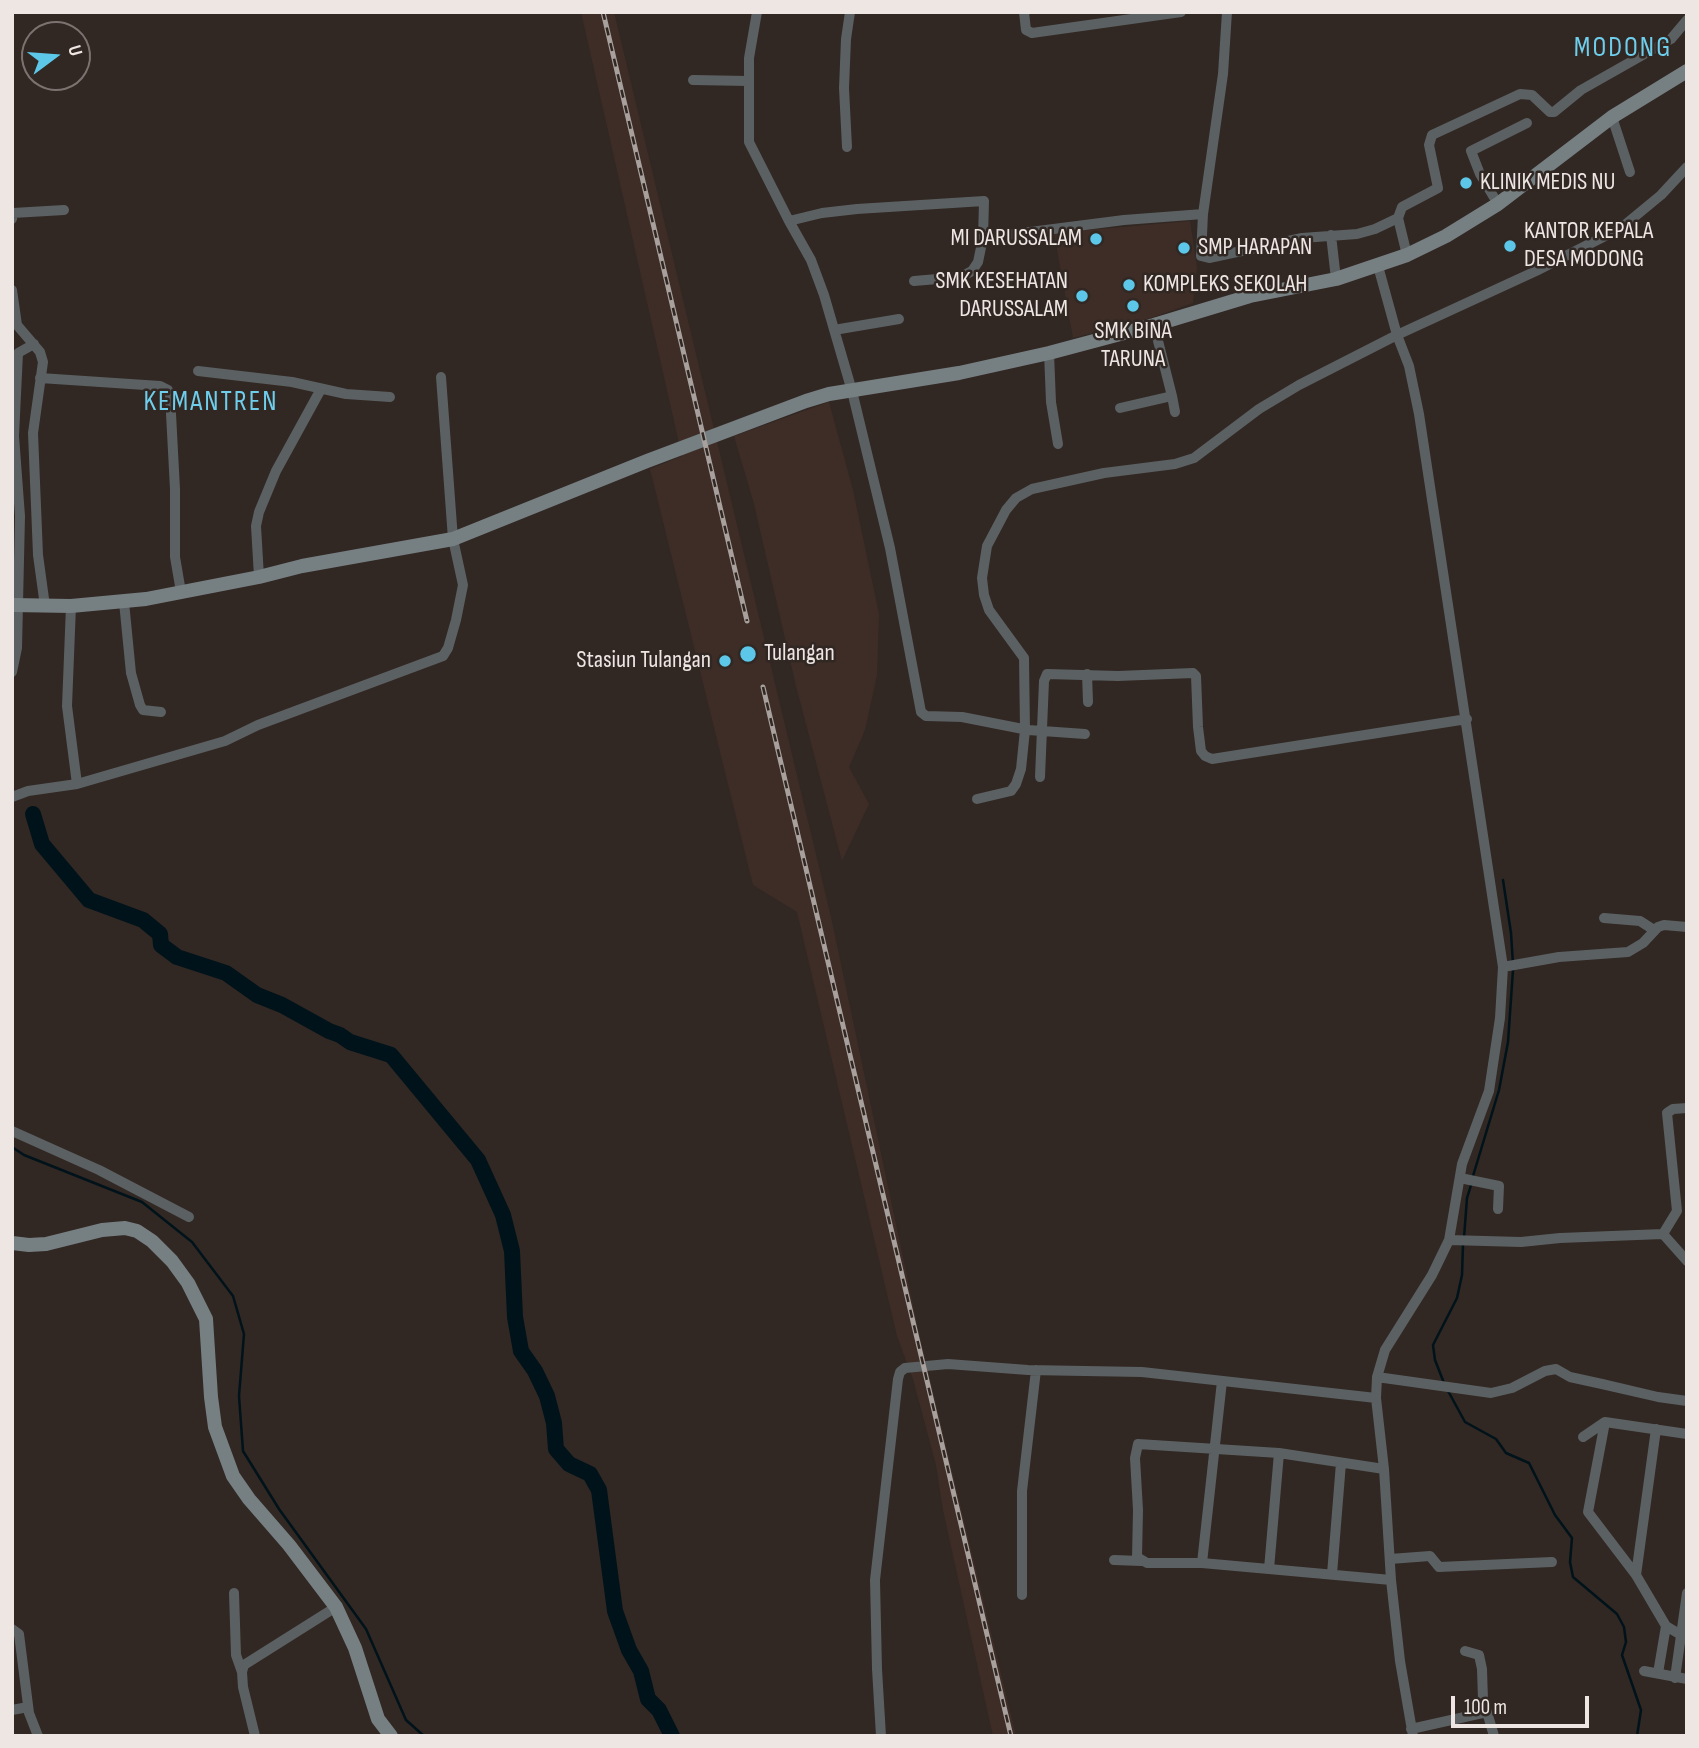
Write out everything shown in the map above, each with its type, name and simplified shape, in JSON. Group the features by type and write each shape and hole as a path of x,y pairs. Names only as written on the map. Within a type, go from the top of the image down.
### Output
{"street":[{"path":"757,12 749,58 749,142 811,260 834,330 852,391 890,548 922,714 961,717 1033,731 1085,734"},
{"path":"847,147 844,88 850,12"},
{"path":"1024,12 1026,30 1032,33 1181,12"},
{"path":"1227,12 1223,74 1200,252 1205,258 1302,238 1357,234 1398,218"},
{"path":"1408,255 1398,218 1402,207 1438,188 1429,145 1432,135 1520,94 1532,95 1549,112 1554,112 1581,90 1671,39 1687,20"},
{"path":"29,605 71,606 124,602 453,539 783,409 829,394 959,373 1049,353 1251,296 1336,279 1378,266 1446,236 1498,204 1612,117 1687,71"},
{"path":"694,80 748,81"},
{"path":"1612,117 1629,172"},
{"path":"1498,204 1480,174 1471,151 1527,123"},
{"path":"1040,777 1024,658 989,610 982,578 987,546 1006,510 1016,498 1032,489 1104,473 1175,464 1194,458 1259,409 1299,385 1400,340 1621,228 1661,195 1687,167"},
{"path":"12,201 12,219"},
{"path":"789,221 822,213 857,209 983,201 983,238 978,262 967,275 961,278 914,281"},
{"path":"13,213 64,210"},
{"path":"983,238 1124,220 1203,214"},
{"path":"1331,235 1336,279"},
{"path":"1378,266 1419,414 1466,719 1510,965 1489,1091 1462,1164 1468,1179 1459,1241 1432,1275 1385,1350 1377,1377 1376,1398 1384,1469 1391,1580 1400,1661 1412,1732 1487,1712"},
{"path":"12,290 17,325 28,347 42,356 40,378 27,396 24,434 29,605 12,672"},
{"path":"834,330 899,319"},
{"path":"1154,325 1175,412"},
{"path":"28,347 18,353 27,396 24,434 29,605"},
{"path":"1049,353 1051,402 1058,444"},
{"path":"198,371 292,382 346,394 390,397"},
{"path":"14,793 76,784 225,741 258,725 443,656 456,620 463,585 453,539 441,377"},
{"path":"40,378 160,386 168,390 175,489 175,557 181,592"},
{"path":"259,577 256,526 259,512 276,471 321,389"},
{"path":"1120,408 1172,396"},
{"path":"124,602 131,673 140,705 143,710 161,712"},
{"path":"71,606 66,706 76,784"},
{"path":"977,799 1011,791 1016,784 1033,731 1045,676 1193,673 1196,676 1201,751 1212,759 1466,719"},
{"path":"1087,674 1088,702"},
{"path":"1604,918 1640,921 1654,930"},
{"path":"1510,965 1586,954 1628,952 1664,925 1687,927"},
{"path":"1663,1234 1677,1211 1667,1113 1673,1109 1687,1108"},
{"path":"12,1131 99,1170 189,1217"},
{"path":"1468,1179 1499,1186 1498,1209"},
{"path":"12,1242 46,1244 102,1230 125,1228 137,1231 152,1241 172,1261 188,1283 206,1319 215,1427 233,1476 336,1607 351,1637 371,1703 378,1719 391,1736"},
{"path":"1459,1241 1521,1242 1663,1234"},
{"path":"1663,1234 1687,1261"},
{"path":"881,1736 876,1580 900,1372 909,1367 948,1364 1037,1370 1142,1372 1376,1398"},
{"path":"1377,1377 1491,1393 1511,1388 1545,1371 1556,1369 1570,1377 1687,1401"},
{"path":"1023,1595 1022,1492 1037,1370"},
{"path":"1202,1563 1222,1381"},
{"path":"1605,1422 1588,1512 1636,1574 1666,1626 1681,1636"},
{"path":"1583,1437 1605,1422 1687,1434"},
{"path":"1636,1574 1656,1429"},
{"path":"1140,1561 1136,1547 1138,1510 1135,1458 1138,1444 1141,1442 1279,1453 1384,1469"},
{"path":"1269,1569 1279,1453"},
{"path":"1332,1574 1341,1463"},
{"path":"1390,1559 1430,1556 1439,1567 1552,1562"},
{"path":"1114,1560 1202,1563 1391,1580"},
{"path":"234,1593 236,1655 255,1736"},
{"path":"1644,1671 1681,1678 1681,1636 1687,1593"},
{"path":"242,1672 244,1665 336,1607"},
{"path":"1658,1673 1666,1626"},
{"path":"12,1629 19,1634 28,1707 38,1736"},
{"path":"1465,1651 1479,1655 1483,1699 1494,1736"},
{"path":"12,1710 28,1707"}],"shaded area":[{"path":"581,12 614,12 831,917 919,1333 1016,1736 993,1736 943,1510 936,1465 913,1379 897,1336 797,912 753,885 650,469 682,456"},
{"name":"KOMPLEKS SEKOLAH","path":"1190,221 1197,267 1193,303 1151,318 1073,338 1054,233"},
{"path":"829,402 853,490 879,614 877,675 865,730 849,767 869,804 842,861 796,686 754,504 734,436"}],"waterway":[{"path":"33,814 42,844 89,900 143,920 160,934 161,945 177,957 226,973 257,995 282,1005 350,1042 391,1055 478,1160 503,1215 512,1251 515,1317 521,1351 535,1371 547,1396 554,1423 556,1449 569,1464 590,1474 599,1490 615,1611 629,1650 641,1671 648,1699 659,1710 672,1736"},
{"path":"1503,880 1513,964"},
{"path":"1473,1176 1499,1090 1508,1042 1513,970"},
{"path":"12,1147 24,1155 142,1202 192,1242 233,1296 244,1334 239,1396 243,1451 279,1509 366,1629 406,1720 424,1736"},
{"path":"1464,1238 1467,1198 1472,1182"},
{"path":"1444,1383 1435,1360 1433,1345 1457,1298 1462,1275 1463,1244"},
{"path":"1447,1389 1465,1422 1496,1439 1506,1453 1529,1463 1555,1515 1572,1538 1570,1562 1573,1577 1617,1614 1624,1627 1626,1642 1622,1655 1641,1710 1637,1736"}],"railway":[{"path":"603,12 747,621"},
{"path":"763,687 1011,1736"}],"place":[{"name":"KLINIK MEDIS NU","path":"1466,183"},
{"name":"MI DARUSSALAM","path":"1096,239"},
{"name":"KANTOR KEPALA DESA MODONG","path":"1510,246"},
{"name":"SMP HARAPAN","path":"1184,248"},
{"name":"KOMPLEKS SEKOLAH","path":"1129,285"},
{"name":"SMK KESEHATAN DARUSSALAM","path":"1082,296"},
{"name":"SMK BINA TARUNA","path":"1133,306"},
{"name":"Tulangan","path":"748,654"},
{"name":"Stasiun Tulangan","path":"725,661"}],"district":[{"name":"MODONG","path":"1623,49"},
{"name":"KEMANTREN","path":"211,403"}]}
